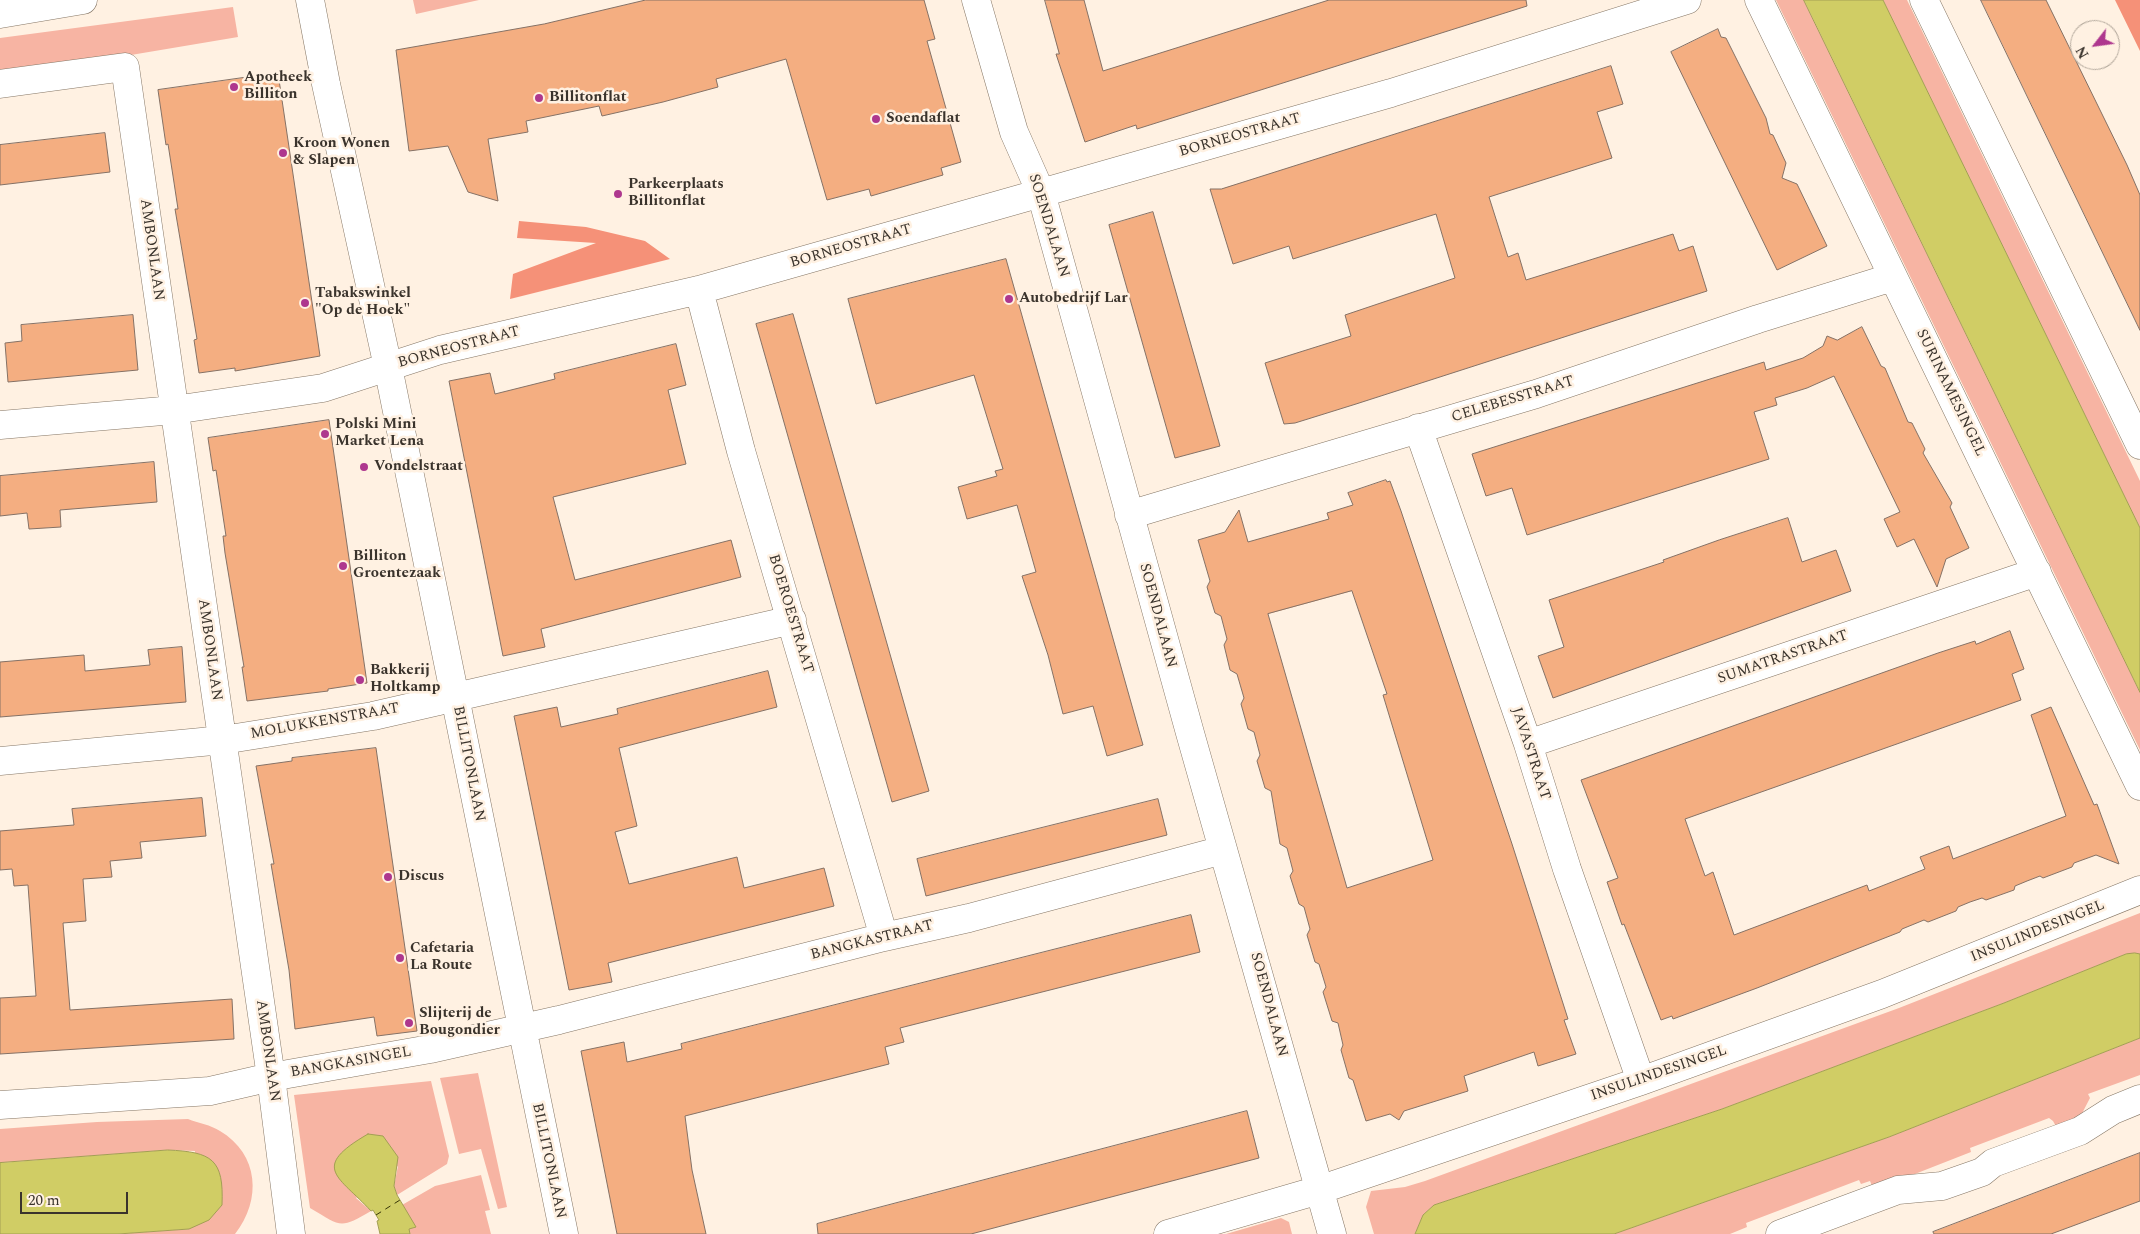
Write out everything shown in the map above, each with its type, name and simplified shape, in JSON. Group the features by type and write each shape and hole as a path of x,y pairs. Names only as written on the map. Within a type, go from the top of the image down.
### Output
{"street":[{"path":"0,14 83,0"},
{"name":"BILLITONLAAN","path":"310,0 326,84 388,367 564,1234"},
{"name":"SOENDALAAN","path":"976,0 1014,132 1041,193 1129,515 1223,850 1247,927 1332,1234"},
{"name":"BORNEOSTRAAT","path":"0,425 174,410 323,388 440,350 699,290 1041,193 1391,93 1687,0"},
{"name":"SURINAMESINGEL","path":"1759,0 2140,786"},
{"path":"1924,0 2140,445"},
{"name":"AMBONLAAN","path":"0,84 124,67 223,740 292,1234"},
{"name":"CELEBESSTRAAT","path":"1129,515 1536,394 1758,319 1893,277"},
{"name":"BOEROESTRAAT","path":"699,290 741,451 884,937"},
{"name":"JAVASTRAAT","path":"1418,428 1528,744 1567,869 1641,1081"},
{"name":"SUMATRASTRAAT","path":"1528,744 2037,572"},
{"name":"MOLUKKENSTRAAT","path":"0,761 223,740 373,716 792,620"},
{"name":"BANGKASTRAAT","path":"521,1029 884,937 969,918 1223,850"},
{"name":"INSULINDESINGEL","path":"1168,1234 1319,1190 1641,1081 1882,994 2140,890"},
{"name":"BANGKASINGEL","path":"0,1105 210,1091 271,1077 430,1049 521,1029"},
{"path":"1780,1234 1898,1190 1942,1186 1982,1172 1993,1163 2080,1132 2113,1110 2140,1100"}],"shaded area":[{"path":"413,0 479,0 416,14"},
{"path":"1776,0 1804,0 2140,692 2140,750"},
{"path":"1804,0 1883,0 2140,528 2140,692"},
{"path":"1883,0 1907,0 2140,481 2140,528"},
{"path":"2115,0 2140,0 2140,51"},
{"path":"233,7 238,37 0,77 0,38"},
{"path":"519,221 586,227 645,241 670,259 510,299 513,274 596,243 517,238"},
{"path":"2140,913 2140,954 2126,954 2004,1003 1722,1109 1434,1205 1423,1215 1415,1234 1374,1234 1366,1207 1371,1191 1405,1187 1425,1181 1899,1008"},
{"path":"2126,954 2140,954 2140,1038 1889,1137 1614,1234 1415,1234 1423,1215 1434,1205 1722,1109 2004,1003"},
{"path":"2140,1038 2140,1075 2088,1094 2090,1098 2077,1123 2058,1130 2049,1118 1970,1148 1971,1152 1874,1190 1870,1181 1861,1184 1859,1180 1746,1223 1747,1227 1730,1234 1614,1234 1889,1137"},
{"path":"478,1073 507,1207 498,1209 481,1149 459,1154 440,1078"},
{"path":"431,1081 449,1156 447,1164 397,1195 394,1186 398,1166 356,1198 371,1211 346,1223 334,1222 310,1208 294,1095"},
{"path":"188,1119 216,1129 233,1141 243,1152 249,1165 252,1178 250,1207 244,1221 235,1234 118,1234 189,1229 195,1151 168,1150 0,1163 0,1129 97,1122"},
{"path":"368,1134 383,1136 398,1157 394,1186 397,1195 416,1227 409,1229 410,1234 380,1234 377,1221 379,1220 373,1210 371,1211 340,1180 335,1172 335,1164 339,1155"},
{"path":"168,1150 205,1156 217,1168 221,1177 222,1205 209,1220 189,1229 118,1234 0,1234 0,1163"},
{"path":"481,1175 490,1210 485,1211 491,1234 410,1234 408,1229 415,1227 402,1205 435,1186"},
{"path":"1281,1218 1289,1222 1292,1234 1226,1234"}],"building":[{"path":"646,0 924,0 935,39 927,41 961,162 941,168 943,175 871,196 869,189 827,200 786,59 716,79 718,87 663,102 602,116 599,106 526,121 528,132 488,139 498,201 468,192 448,146 409,151 396,50 544,24"},
{"path":"1045,0 1084,0 1103,71 1329,0 1526,0 1527,6 1137,129 1136,125 1085,142 1056,54 1059,54"},
{"path":"1981,0 2046,0 2070,49 2070,70 2080,70 2127,165 2140,195 2140,330"},
{"path":"1718,29 1721,37 1726,38 1766,118 1770,134 1773,135 1786,163 1782,178 1797,184 1827,246 1777,270 1671,52"},
{"path":"1611,66 1623,104 1597,112 1612,158 1489,197 1508,257 1518,253 1526,280 1673,234 1679,251 1693,246 1707,291 1356,404 1295,423 1284,424 1265,363 1351,336 1345,315 1455,278 1436,214 1293,259 1289,246 1233,264 1210,189 1221,189"},
{"path":"278,73 320,356 235,371 235,368 199,373 194,340 197,339 175,209 178,209 158,90"},
{"path":"105,133 110,172 0,185 0,145"},
{"path":"1153,212 1220,446 1175,458 1109,225"},
{"path":"1006,259 1143,745 1107,756 1093,706 1063,714 1048,655 1022,576 1036,572 1017,505 967,519 958,487 997,476 995,471 1003,469 974,375 876,404 848,299"},
{"path":"793,314 929,791 892,802 756,324"},
{"path":"133,315 138,370 8,382 5,343 22,341 21,325"},
{"path":"1862,327 1881,366 1885,368 1908,422 1912,423 1925,449 1923,453 1952,503 1950,507 1969,548 1946,559 1937,587 1914,539 1897,547 1884,519 1900,512 1834,376 1807,388 1775,398 1777,405 1754,412 1769,459 1527,535 1512,488 1486,496 1472,454 1764,362 1766,370 1803,358 1823,346 1827,336 1837,340"},
{"path":"676,344 686,385 668,390 686,464 553,497 575,580 731,540 741,577 541,629 545,647 503,656 449,381 490,373 495,394 555,379 554,374"},
{"path":"329,420 367,683 328,689 328,691 247,701 242,667 244,667 225,553 223,536 226,536 216,470 213,471 208,438"},
{"path":"154,462 157,502 60,510 61,527 29,529 27,513 0,516 0,476"},
{"path":"1386,480 1387,482 1390,481 1512,844 1568,1019 1564,1020 1576,1054 1538,1066 1534,1052 1464,1076 1468,1091 1404,1111 1399,1120 1390,1114 1366,1121 1353,1080 1349,1078 1341,1050 1343,1045 1338,1023 1332,1021 1323,992 1326,987 1319,964 1315,962 1307,935 1310,929 1304,907 1299,904 1290,876 1293,871 1287,848 1280,844 1271,791 1265,788 1257,761 1260,755 1254,732 1248,729 1241,704 1244,698 1237,674 1230,670 1224,645 1227,639 1221,616 1215,613 1207,587 1210,581 1198,540 1225,532 1239,510 1248,542 1329,519 1327,513 1353,505 1348,493","holes":["1352,591 1387,694 1383,695 1433,860 1347,888 1268,614"]},
{"path":"1788,518 1802,562 1836,550 1851,591 1553,698 1538,656 1564,647 1549,600 1664,562 1663,560 1719,540"},
{"path":"2010,631 2024,669 2012,674 2021,700 1685,819 1705,876 1713,872 1734,935 1867,885 1869,891 1925,869 1920,857 1949,846 1953,859 2066,816 2031,715 2051,707 2094,805 2097,804 2119,864 2096,855 2074,863 2072,867 2043,878 2040,876 2015,886 2014,890 1986,900 1982,898 1970,902 1958,907 1956,911 1928,922 1924,920 1902,929 1900,932 1757,988 1673,1019 1672,1016 1661,1020 1624,924 1622,925 1607,882 1618,878 1581,780 1938,653 1975,641 1976,644"},
{"path":"182,647 186,702 0,717 0,662 84,655 85,671 150,665 148,650"},
{"path":"768,671 777,707 619,748 637,826 615,832 629,884 737,857 744,888 824,868 834,906 608,963 612,982 569,990 514,716 557,707 561,727 618,714 617,709"},
{"path":"376,748 417,1031 377,1036 374,1017 295,1029 289,970 271,864 274,864 256,766 292,761 292,758"},
{"path":"202,798 206,836 140,842 142,858 110,861 112,877 83,879 86,921 63,923 70,1010 232,999 234,1039 0,1054 0,998 36,996 28,885 14,886 12,869 0,870 0,831 74,825 72,809"},
{"path":"1158,799 1167,835 926,896 917,859"},
{"path":"1191,915 1200,952 900,1028 904,1042 885,1047 889,1064 685,1116 692,1170 706,1234 617,1234 581,1051 624,1042 627,1062 682,1049 681,1044"},
{"path":"1247,1111 1259,1158 971,1234 818,1234 817,1224"},
{"path":"2140,1153 2140,1201 2051,1234 1934,1234 1933,1232"}],"ferry route":[{"path":"376,1215 400,1200"}],"place":[{"name":"Apotheek Billiton","path":"234,87"},
{"name":"Billitonflat","path":"539,98"},
{"name":"Soendaflat","path":"876,119"},
{"name":"Kroon Wonen & Slapen","path":"283,153"},
{"name":"Parkeerplaats Billitonflat","path":"618,194"},
{"name":"Autobedrijf Lar","path":"1009,299"},
{"name":"Tabakswinkel \"Op de Hoek\"","path":"305,303"},
{"name":"Polski Mini Market Lena","path":"325,434"},
{"name":"Vondelstraat","path":"364,467"},
{"name":"Billiton Groentezaak","path":"343,566"},
{"name":"Bakkerij Holtkamp","path":"360,680"},
{"name":"Discus","path":"388,877"},
{"name":"Cafetaria La Route","path":"400,958"},
{"name":"Slijterij de Bougondier","path":"409,1023"}]}
